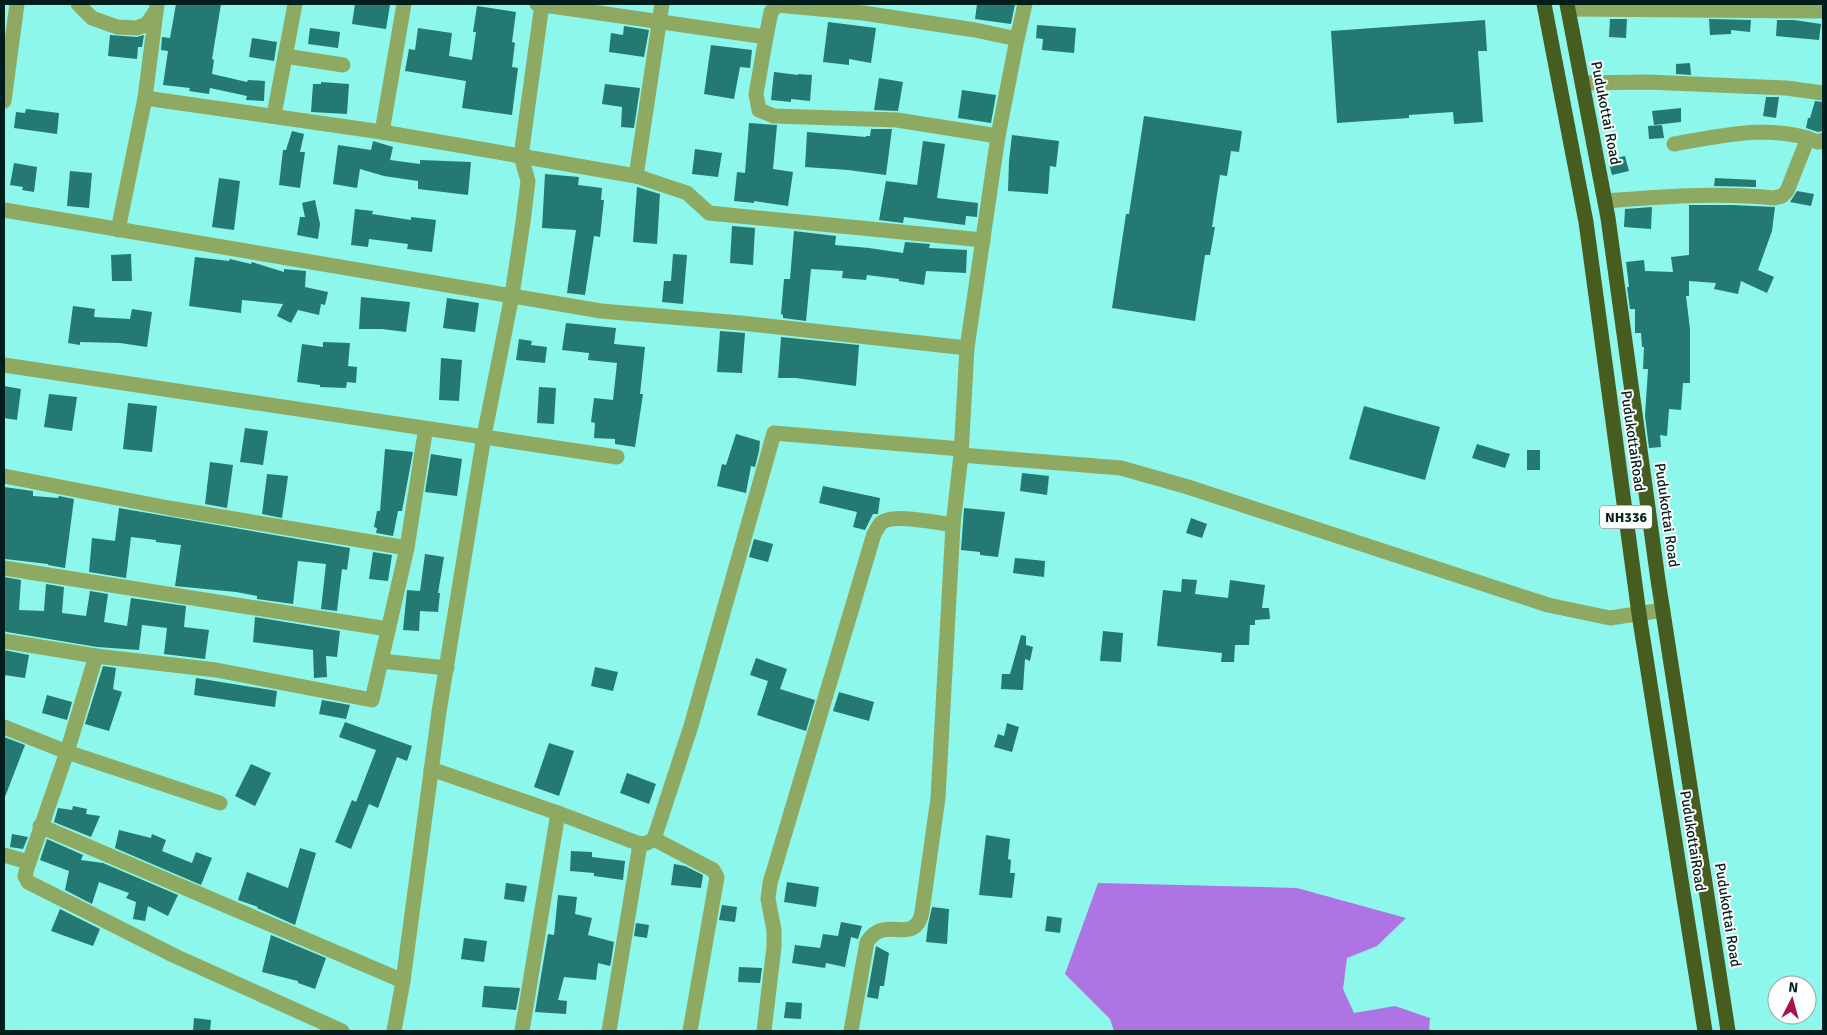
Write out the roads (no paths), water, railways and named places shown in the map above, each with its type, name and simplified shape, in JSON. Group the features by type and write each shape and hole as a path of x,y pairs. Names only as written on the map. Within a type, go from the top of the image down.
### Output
{"highway":[{"name":"PudukottaiRoad","path":"1544,4 1586,222 1639,614 1705,1031"},
{"name":"Pudukottai Road","path":"1567,6 1605,201 1663,610 1728,1031"}],"street":[{"path":"4,101 17,4"},
{"path":"78,4 92,18 116,27 137,28 147,24 156,8"},
{"path":"274,115 295,4"},
{"path":"382,132 404,4"},
{"path":"394,1031 403,981 431,770 484,436 512,296 528,181 522,156 539,4 766,37"},
{"path":"636,176 662,4"},
{"path":"851,1031 867,942 873,933 882,929 910,929 918,923 922,912 938,798 953,526 961,452 967,348 998,136 1025,4"},
{"path":"998,136 897,120 774,116 759,110 756,94 766,37 772,8 777,6 863,13 975,30 1017,40"},
{"path":"1567,6 1823,10"},
{"path":"118,230 145,98 156,8"},
{"path":"285,56 343,65"},
{"path":"1583,83 1656,82 1786,88 1823,94"},
{"path":"145,98 382,132 636,176 687,193 708,213 983,240"},
{"path":"1605,201 1667,197 1774,198 1782,196 1788,191 1816,139 1780,132 1742,133 1674,144"},
{"path":"4,210 601,311 751,324 967,348"},
{"path":"4,365 617,457"},
{"path":"4,641 96,656 216,670 372,700 406,548 425,433"},
{"path":"431,770 558,813 640,844 648,843 654,839 692,726 774,433 1122,468 1188,487 1548,605 1610,618 1663,610"},
{"path":"4,476 169,508 406,548"},
{"path":"764,1031 774,948 774,930 768,899 770,883 874,534 880,523 900,518 953,526"},
{"path":"4,568 388,629"},
{"path":"96,656 67,752 28,862 25,876 28,882 175,956 342,1031"},
{"path":"381,660 447,668"},
{"path":"4,727 67,752 220,803"},
{"path":"522,1031 558,813"},
{"path":"40,826 403,981"},
{"path":"654,839 713,870 717,877 690,1031"},
{"path":"609,1031 640,844"},
{"path":"4,854 28,862"}]}
